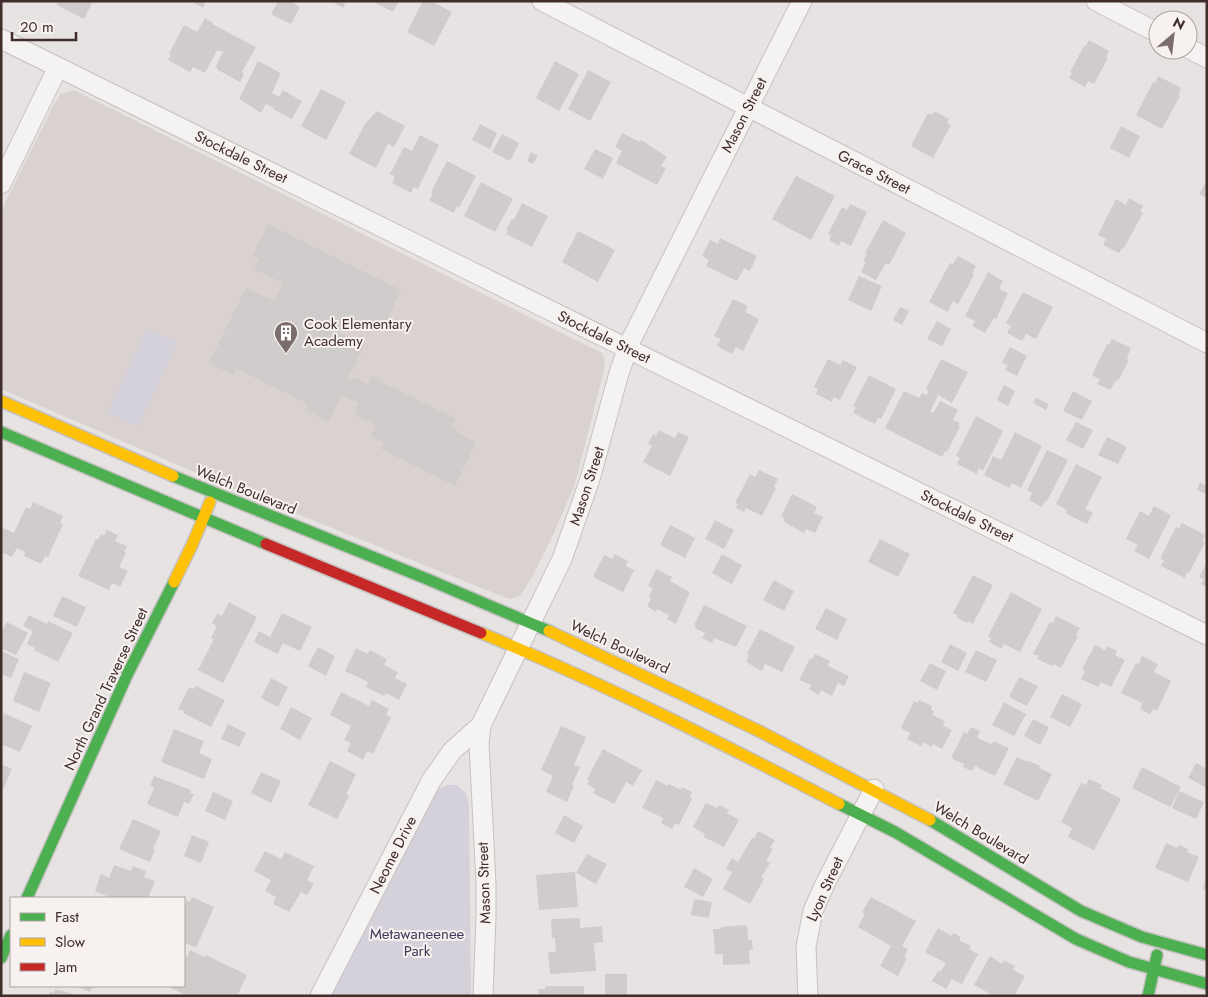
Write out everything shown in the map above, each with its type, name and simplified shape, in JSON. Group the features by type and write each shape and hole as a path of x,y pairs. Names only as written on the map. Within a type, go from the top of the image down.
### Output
{"main road":[{"name":"Welch Boulevard","path":"1,401 101,446 531,623 696,700 874,790 953,834 1078,909 1114,926 1160,943 1207,955"},
{"path":"1,432 518,648 699,732 861,815 954,866 1076,939 1121,959 1207,984"},
{"name":"North Grand Traverse Street","path":"27,897 128,673 204,518 214,493"},
{"path":"1,958 10,937"},
{"path":"1148,996 1160,943"}],"street":[{"name":"Grace Street","path":"542,1 1207,343"},
{"name":"Mason Street","path":"484,996 486,918 479,744 481,725 562,559 597,458 619,374 628,348 802,1"},
{"path":"1096,1 1148,28"},
{"name":"Stockdale Street","path":"1,39 1207,635"},
{"path":"1,184 58,67"},
{"name":"Neome Drive","path":"320,996 431,781 452,751 481,725"},
{"name":"Lyon Street","path":"808,996 806,947 810,923 824,886 874,790"}],"shaded area":[{"path":"74,90 602,353 605,359 604,370 575,484 554,533 532,577 520,596 509,599 215,481 1,389 1,211 55,102 61,94"}],"green space":[{"path":"147,328 178,342 138,427 107,413"},
{"name":"Metawaneenee Park","path":"447,785 457,785 466,793 469,804 471,996 329,996 437,790"}],"building":[{"path":"59,1 93,1 84,19 57,5"},
{"path":"190,1 206,1 203,8"},
{"path":"278,1 290,1 300,7 291,24 271,14"},
{"path":"331,1 346,1 343,8"},
{"path":"372,1 399,1 393,12"},
{"path":"423,1 431,1 452,12 434,46 407,32"},
{"path":"205,18 212,24 256,47 242,72 244,74 240,82 218,70 216,66 223,52 217,50 205,73 193,67 190,72 168,60 171,55 169,54 184,25 197,32"},
{"path":"1089,40 1109,51 1106,57 1108,58 1094,84 1088,81 1085,87 1069,78 1072,73 1070,72"},
{"path":"258,61 281,73 272,93 279,97 283,90 302,101 292,119 266,104 261,113 239,99"},
{"path":"555,61 579,74 559,111 536,98"},
{"path":"588,70 611,82 590,121 568,109"},
{"path":"1158,76 1181,88 1178,95 1180,96 1162,129 1136,115"},
{"path":"321,89 346,102 326,140 301,126"},
{"path":"377,111 405,126 394,147 388,144 376,168 349,154 365,124"},
{"path":"934,111 949,119 947,123 951,125 933,158 911,146 928,113 932,115"},
{"path":"480,124 497,133 490,149 472,140"},
{"path":"1121,126 1140,136 1129,158 1110,148"},
{"path":"622,133 640,142 641,140 667,157 661,166 666,168 657,185 616,163 622,151 615,147"},
{"path":"502,134 519,143 510,161 492,152"},
{"path":"420,135 439,145 418,189 414,187 411,193 392,183 395,177 390,174 404,147 412,151"},
{"path":"595,149 613,158 603,179 584,169"},
{"path":"531,152 538,156 533,164 527,161"},
{"path":"447,161 476,176 459,208 457,206 454,213 429,200 433,194 431,192"},
{"path":"796,176 835,196 811,240 772,219"},
{"path":"1207,180 1207,198 1199,194"},
{"path":"481,182 513,199 495,232 464,216"},
{"path":"1129,198 1143,206 1140,212 1143,213 1124,248 1119,253 1103,245 1106,239 1098,235 1116,199 1126,205"},
{"path":"522,203 548,216 532,247 506,234 508,231 506,230 512,219 514,220"},
{"path":"850,204 867,212 851,246 841,241 839,246 829,240 831,236 828,234 842,207 847,210"},
{"path":"883,220 906,233 889,265 886,263 876,280 861,272 866,262 863,261 867,253 865,253"},
{"name":"Cook Elementary Academy","path":"268,224 401,290 386,322 380,319 376,329 346,315 338,332 364,346 348,378 352,380 354,377 368,384 371,377 456,419 452,426 458,429 456,432 476,442 455,486 381,449 384,443 371,436 376,425 354,414 359,403 342,395 329,421 305,410 308,404 237,369 233,375 209,363 246,288 274,301 283,283 254,269 259,259 252,256"},
{"path":"578,231 615,250 598,282 562,262"},
{"path":"720,238 757,256 750,271 744,268 737,281 706,266 709,260 702,256 710,240 718,244"},
{"path":"958,256 976,266 972,274 974,275 958,304 953,301 948,312 929,302 950,263 953,264"},
{"path":"988,272 1003,281 999,289 1008,293 996,319 994,318 985,333 972,326 975,321 965,316"},
{"path":"859,276 882,286 871,311 848,300"},
{"path":"1023,292 1053,307 1036,339 1026,334 1022,341 1007,333 1011,326 1006,323"},
{"path":"733,299 748,306 745,312 759,319 743,351 736,347 732,354 717,346 721,339 714,336"},
{"path":"900,307 909,311 902,325 893,320"},
{"path":"937,321 951,329 942,346 927,339"},
{"path":"1112,339 1131,348 1127,359 1129,360 1118,381 1116,380 1110,390 1097,384 1100,380 1092,375 1107,344 1109,345"},
{"path":"1010,347 1027,356 1017,376 1005,370 1008,366 1002,362"},
{"path":"828,359 840,365 843,360 857,367 840,400 834,397 832,402 816,394 818,389 814,387"},
{"path":"941,359 968,372 952,403 938,395 930,412 933,413 940,401 958,410 953,420 960,423 958,426 960,427 947,452 945,451 942,457 885,428 904,391 919,398 922,393 927,395 929,391 926,389"},
{"path":"869,375 896,389 881,419 878,418 875,424 853,413 856,407 853,406"},
{"path":"1004,385 1015,391 1008,406 997,400"},
{"path":"1073,391 1092,401 1082,420 1063,411"},
{"path":"1036,398 1049,404 1046,410 1033,403"},
{"path":"976,416 1003,431 983,471 979,468 977,474 957,464 960,458 956,456"},
{"path":"1076,422 1093,430 1083,449 1066,440"},
{"path":"659,430 675,438 678,432 689,437 670,476 643,462 652,446 648,444 653,434 656,436"},
{"path":"1015,432 1042,446 1021,488 1012,483 1009,488 984,475 993,456 1001,460"},
{"path":"1107,437 1127,447 1118,464 1098,455"},
{"path":"1047,450 1068,460 1042,507 1029,500 1032,493 1027,490"},
{"path":"1076,464 1102,477 1085,509 1093,513 1087,524 1065,513 1067,510 1056,504"},
{"path":"759,470 778,479 774,486 776,488 762,516 746,508 744,512 736,508 738,504 735,503 750,474 755,477"},
{"path":"1200,483 1207,486 1206,494 1197,490"},
{"path":"792,494 817,507 814,513 823,517 815,533 806,529 804,533 784,522 785,519 781,516"},
{"path":"33,502 63,516 60,523 63,524 48,557 45,556 41,564 24,556 25,552 17,548 12,557 1,552 1,527 14,533 26,507 30,509"},
{"path":"1154,506 1171,515 1149,559 1134,551 1138,545 1126,539 1140,511 1149,516"},
{"path":"715,520 734,530 724,549 705,539"},
{"path":"1182,523 1205,535 1202,541 1205,542 1185,578 1161,566 1164,560 1160,559 1176,527 1179,529"},
{"path":"670,525 695,538 685,558 660,545"},
{"path":"107,530 118,535 115,541 127,546 124,552 126,553 119,567 128,571 120,587 112,583 109,590 78,576 96,539 98,540 101,534 104,536"},
{"path":"880,539 910,554 898,577 868,562"},
{"path":"615,554 628,561 626,566 634,570 623,592 593,577 604,555 612,559"},
{"path":"722,554 742,565 732,584 712,573"},
{"path":"1207,562 1207,587 1201,584 1204,579 1199,577"},
{"path":"656,569 672,577 670,581 690,592 676,624 667,619 669,615 657,609 656,612 647,606 653,588 648,586"},
{"path":"973,575 993,585 973,624 957,618 958,616 953,613"},
{"path":"774,580 794,591 784,611 763,600"},
{"path":"1011,592 1042,609 1020,652 1004,644 1002,649 989,642 991,638 988,636"},
{"path":"62,596 86,607 77,627 53,616"},
{"path":"229,602 257,617 223,683 198,670 214,639 211,638 217,626 212,623 217,614 222,616"},
{"path":"704,605 747,626 736,647 714,638 712,643 702,638 705,633 695,628 696,626 694,625"},
{"path":"826,608 847,619 837,640 815,629"},
{"path":"282,613 312,627 300,651 283,643 278,654 254,642 259,631 270,637"},
{"path":"29,615 47,624 48,621 73,633 58,662 34,650 35,648 27,644 33,631 23,626"},
{"path":"1056,616 1080,628 1076,635 1078,636 1061,668 1037,659 1039,656 1033,654 1050,622 1053,623"},
{"path":"7,622 28,633 16,655 1,648 1,633"},
{"path":"760,629 795,647 782,672 765,664 762,671 746,662 749,655 747,654"},
{"path":"950,644 967,653 958,671 941,662"},
{"path":"1095,645 1105,650 1107,646 1117,651 1115,655 1125,660 1111,687 1101,682 1098,687 1081,679 1085,671 1082,669"},
{"path":"318,647 335,656 326,676 308,666"},
{"path":"356,648 368,654 370,650 387,659 384,665 398,672 395,678 407,684 399,700 386,693 384,696 366,687 368,682 345,671"},
{"path":"976,650 997,660 986,682 965,672"},
{"path":"1,651 19,659 11,678 1,674"},
{"path":"815,654 830,661 828,666 849,676 844,686 838,683 832,696 821,690 819,695 809,689 811,685 799,680 810,658 812,659"},
{"path":"1142,656 1158,664 1154,672 1171,681 1157,711 1153,709 1150,714 1140,709 1142,703 1121,693 1136,663 1139,664"},
{"path":"930,663 946,671 937,690 920,681"},
{"path":"24,672 51,683 39,712 13,701"},
{"path":"1019,677 1038,686 1027,706 1009,697"},
{"path":"271,678 288,687 278,707 261,698"},
{"path":"196,686 225,700 211,727 178,709 189,687 194,689"},
{"path":"341,692 369,706 372,700 389,709 386,715 391,717 373,754 367,751 363,760 347,751 351,743 344,740 351,726 330,715"},
{"path":"1062,694 1082,704 1070,727 1050,717"},
{"path":"919,700 932,706 931,710 934,711 932,715 945,721 943,726 952,730 942,749 933,744 932,747 923,742 921,746 907,739 910,733 901,728 914,701 917,703"},
{"path":"1004,702 1026,714 1014,736 992,725"},
{"path":"291,707 312,718 300,740 280,729"},
{"path":"4,713 32,726 20,752 1,744 1,715 3,716"},
{"path":"1033,719 1049,727 1040,745 1024,736"},
{"path":"228,724 246,733 239,747 221,739"},
{"path":"561,726 586,737 574,765 580,767 567,802 546,792 553,776 541,770"},
{"path":"971,727 980,731 977,738 992,744 993,741 1009,748 995,776 975,766 972,771 963,767 964,764 951,758 964,732 967,734"},
{"path":"174,729 204,741 199,753 212,759 204,779 161,762"},
{"path":"603,749 642,770 633,786 626,782 614,804 593,793 595,789 587,784 589,780 587,779"},
{"path":"1017,757 1040,766 1039,768 1052,774 1038,801 1003,784"},
{"path":"330,761 356,774 346,794 349,796 337,819 308,805"},
{"path":"1196,763 1207,769 1207,788 1188,778"},
{"path":"1,764 12,769 1,794"},
{"path":"1142,767 1181,787 1170,807 1132,788"},
{"path":"261,772 281,781 271,803 251,793"},
{"path":"154,776 191,790 190,793 194,794 189,804 184,802 178,817 147,804 154,788 150,786"},
{"path":"1089,779 1102,785 1100,788 1121,799 1094,850 1068,837 1072,828 1061,822 1081,783 1086,785"},
{"path":"656,780 668,786 669,784 681,790 682,787 692,792 690,797 692,799 679,825 675,823 672,829 661,823 663,818 642,808"},
{"path":"1179,791 1204,802 1196,819 1172,808"},
{"path":"213,792 233,801 225,820 205,811"},
{"path":"706,803 717,808 719,805 729,810 727,813 739,820 724,847 704,837 705,834 693,827"},
{"path":"564,815 583,826 574,843 555,833"},
{"path":"133,819 161,831 153,849 155,850 150,862 119,849"},
{"path":"758,831 775,840 770,848 773,849 766,861 770,863 761,878 764,879 750,904 723,889 732,872 726,869 732,858 738,862"},
{"path":"192,835 209,842 201,863 184,856"},
{"path":"1166,843 1177,848 1179,845 1188,849 1187,852 1199,857 1188,882 1155,868"},
{"path":"265,851 281,859 285,852 314,866 307,880 314,884 307,895 301,892 289,912 273,904 276,897 265,891 271,880 254,871"},
{"path":"587,854 607,864 596,884 576,873"},
{"path":"114,865 131,871 133,866 146,871 144,877 155,881 148,897 110,897 95,891 101,874 109,878"},
{"path":"694,868 713,879 703,897 684,887"},
{"path":"575,872 578,907 539,910 536,875"},
{"path":"1207,877 1207,890 1203,889"},
{"path":"192,897 214,907 196,948 185,942 185,905 187,900 190,902"},
{"path":"871,897 916,921 902,946 908,949 904,957 907,958 898,976 880,966 891,946 858,927 865,914 862,912"},
{"path":"694,899 712,902 709,918 691,915"},
{"path":"580,918 580,928 602,926 603,942 594,943 596,971 550,974 548,952 556,952 555,938 552,938 551,919"},
{"path":"747,925 748,940 752,940 753,950 749,950 750,964 723,965 723,954 715,954 713,929"},
{"path":"938,928 952,936 953,933 961,937 959,940 971,946 969,949 978,954 962,984 952,979 946,989 932,981 946,963 925,952"},
{"path":"190,950 205,957 206,955 247,975 237,996 187,996 170,987 185,987 185,956 187,957"},
{"path":"990,956 1002,964 1004,960 1015,966 1013,970 1025,976 1014,996 994,996 974,985"},
{"path":"605,974 627,974 627,996 605,996"},
{"path":"546,986 584,986 584,996 538,996 538,989 545,989"},
{"path":"78,987 92,987 90,992"},
{"path":"55,989 76,996 49,996 50,992 54,993"}],"traffic: fast":[{"path":"1,432 266,544"},
{"path":"173,476 427,579 549,631"},
{"path":"27,897 128,673 174,582"},
{"path":"839,804 895,832 1076,939 1129,962 1207,984"},
{"path":"930,820 1081,911 1142,937 1207,955"},
{"path":"1,958 10,937"},
{"path":"1148,996 1157,955"}],"traffic: slow":[{"path":"1,401 173,476"},
{"path":"174,582 210,502"},
{"path":"549,631 759,731 930,820"},
{"path":"481,633 617,693 839,804"}],"traffic: jam":[{"path":"266,544 481,633"}],"place":[{"name":"Cook Elementary Academy","path":"286,354"}]}
